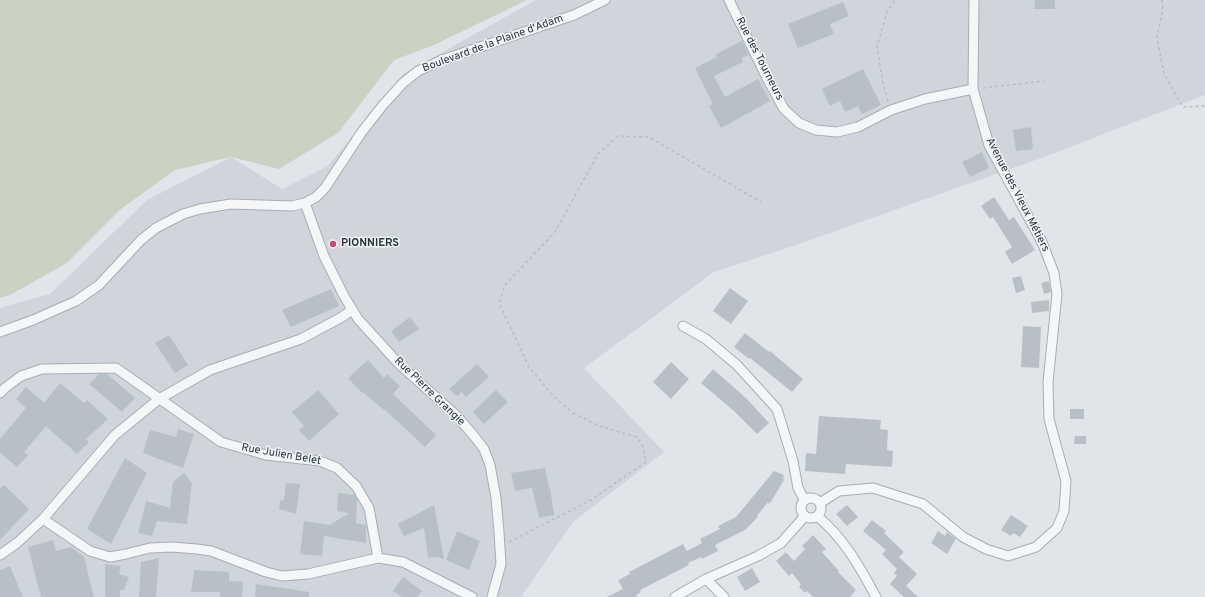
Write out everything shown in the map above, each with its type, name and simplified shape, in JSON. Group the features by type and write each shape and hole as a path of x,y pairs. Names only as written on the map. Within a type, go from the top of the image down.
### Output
{"street":[{"name":"Boulevard de la Plaine d'Adam","path":"0,332 54,312 76,301 98,285 141,240 156,228 183,214 231,204 292,206 305,203 316,197 325,188 361,133 403,83 418,71 442,60 574,15 605,0"},
{"name":"Rue des Tourneurs","path":"729,0 784,109 799,122 816,130 838,132 858,127 891,110 925,99 973,90"},
{"name":"Avenue des Vieux Métiers","path":"820,503 839,492 873,488 923,504 963,537 986,549 1008,556 1036,547 1057,528 1064,511 1066,482 1049,419 1048,382 1057,294 1054,273 1042,242 989,145 973,90 974,0"},
{"name":"Rue Pierre Grangie","path":"305,203 324,256 358,319 399,364 457,416 484,449 490,465 496,498 501,564 492,597"},
{"path":"0,555 17,543 43,519 114,435 159,399 210,370 301,339 352,310"},
{"path":"683,326 706,339 737,365 777,410 793,461 798,488 804,499"},
{"name":"Rue Julien Belet","path":"0,393 21,376 42,368 116,368 221,442 266,454 320,461 337,468 356,486 369,508 378,558"},
{"path":"811,497 820,503 821,510 817,516 811,518 805,516 800,508 800,505 804,499 811,497"},
{"path":"674,597 706,579 758,556 781,543 805,516"},
{"path":"817,516 831,527 848,549 862,570 876,597"},
{"path":"43,519 90,551 110,556 150,548 172,547 198,549 211,551 266,572 282,576 308,574 378,558 403,562 472,597"},
{"path":"706,579 724,597"}],"path":[{"path":"891,110 883,84 878,46 886,12 895,0"},
{"path":"1162,0 1163,9 1158,37 1164,74 1183,107 1205,106"},
{"path":"973,90 1044,81"},
{"path":"500,547 591,500 646,462 642,447 637,437 593,423 573,413 553,396 529,367 499,303 505,285 555,232 598,154 618,136 649,137 761,202"}],"shaded area":[{"path":"536,0 1205,0 1205,95 1044,157 796,245 714,272 584,368 664,452 573,522 521,597 0,597 0,308 50,294 147,200 231,157 282,189 328,166 403,74"}],"green space":[{"path":"0,0 527,0 434,45 394,60 338,133 279,169 231,157 175,170 121,209 67,263 10,295 0,298"}],"building":[{"path":"1035,0 1055,0 1055,9 1034,9"},
{"path":"843,2 849,16 830,24 834,34 798,48 788,24"},
{"path":"742,41 749,55 741,58 743,62 714,76 725,97 758,79 770,101 721,128 709,106 713,104 695,68 717,57 716,54"},
{"path":"863,69 881,105 862,114 858,106 845,112 840,101 830,106 822,89"},
{"path":"1031,127 1033,149 1016,151 1013,130"},
{"path":"982,152 989,168 970,177 962,162"},
{"path":"994,197 1009,220 1014,217 1035,250 1012,264 1005,252 1012,247 993,217 990,219 981,206"},
{"path":"1021,276 1025,290 1016,293 1012,278"},
{"path":"1049,281 1051,292 1044,294 1041,283"},
{"path":"730,288 748,301 731,324 713,311"},
{"path":"331,289 339,306 291,327 282,310"},
{"path":"1049,300 1049,311 1032,313 1031,302"},
{"path":"410,317 419,329 399,342 391,331"},
{"path":"1023,326 1041,327 1039,368 1021,367"},
{"path":"745,333 769,352 770,351 803,379 792,392 734,347"},
{"path":"169,335 188,365 175,373 155,343"},
{"path":"368,360 384,378 387,374 400,386 393,394 436,435 425,447 384,409 363,392 362,393 348,378"},
{"path":"671,362 689,379 671,399 653,382"},
{"path":"477,364 489,377 466,397 462,392 457,396 449,389"},
{"path":"713,369 746,398 769,423 757,434 734,411 701,383"},
{"path":"99,374 107,374 135,398 122,412 89,384"},
{"path":"60,383 84,403 87,400 108,419 86,439 89,442 77,454 46,426 24,452 28,455 17,467 0,453 0,439 26,408 16,399 26,387 44,403"},
{"path":"318,390 339,414 309,441 299,430 304,426 292,412"},
{"path":"496,390 508,402 484,424 473,412"},
{"path":"1070,409 1084,409 1084,419 1070,419"},
{"path":"819,416 881,420 880,429 888,430 887,450 893,451 892,467 846,464 845,474 805,471 806,453 816,454"},
{"path":"178,429 194,434 183,468 143,453 150,430 176,437"},
{"path":"1075,436 1086,436 1086,444 1074,444"},
{"path":"125,458 147,473 111,544 87,529"},
{"path":"545,468 554,515 539,518 532,488 515,491 511,473"},
{"path":"774,471 784,475 784,480 772,500 769,504 768,502 757,516 758,517 745,530 715,545 718,551 702,559 701,557 688,563 689,565 640,590 641,592 636,595 637,597 607,597 623,589 618,580 630,574 629,572 683,544 687,551 702,543 700,539 720,529 718,526 736,517"},
{"path":"184,473 192,483 187,524 157,521 152,536 138,533 146,501 170,508 173,482"},
{"path":"286,483 300,484 296,514 279,509 280,501 284,500"},
{"path":"4,485 29,509 0,540 0,489"},
{"path":"338,493 355,495 357,499 356,523 366,525 366,543 324,536 322,556 300,554 304,521 330,525 349,513 337,511"},
{"path":"434,505 444,559 437,557 428,558 424,528 404,536 398,524"},
{"path":"847,505 858,517 847,526 836,514"},
{"path":"1011,515 1028,526 1020,537 1013,533 1011,536 1001,530"},
{"path":"872,520 886,531 884,533 904,552 899,557 917,574 906,586 918,597 904,597 890,584 897,576 894,573 897,569 882,554 886,550 863,531"},
{"path":"457,531 480,541 469,570 446,560"},
{"path":"938,531 945,536 947,532 956,539 947,554 931,543"},
{"path":"813,535 826,549 822,552 839,571 838,572 856,590 850,597 813,597 807,591 805,593 799,587 801,584 792,573 789,576 776,561 786,552 794,561 805,549 802,546"},
{"path":"53,540 56,551 71,547 84,557 94,597 41,597 28,547"},
{"path":"159,558 156,597 139,597 141,562"},
{"path":"105,564 121,566 119,574 129,577 124,590 120,590 120,597 105,597"},
{"path":"10,566 23,597 0,597 0,570"},
{"path":"752,568 760,582 745,591 737,577"},
{"path":"194,570 229,572 229,581 243,582 242,597 220,597 220,592 191,592"},
{"path":"403,577 422,591 417,597 402,597 393,591"},
{"path":"256,584 309,592 309,597 255,597"}],"place":[{"name":"PIONNIERS","path":"333,244"}]}
